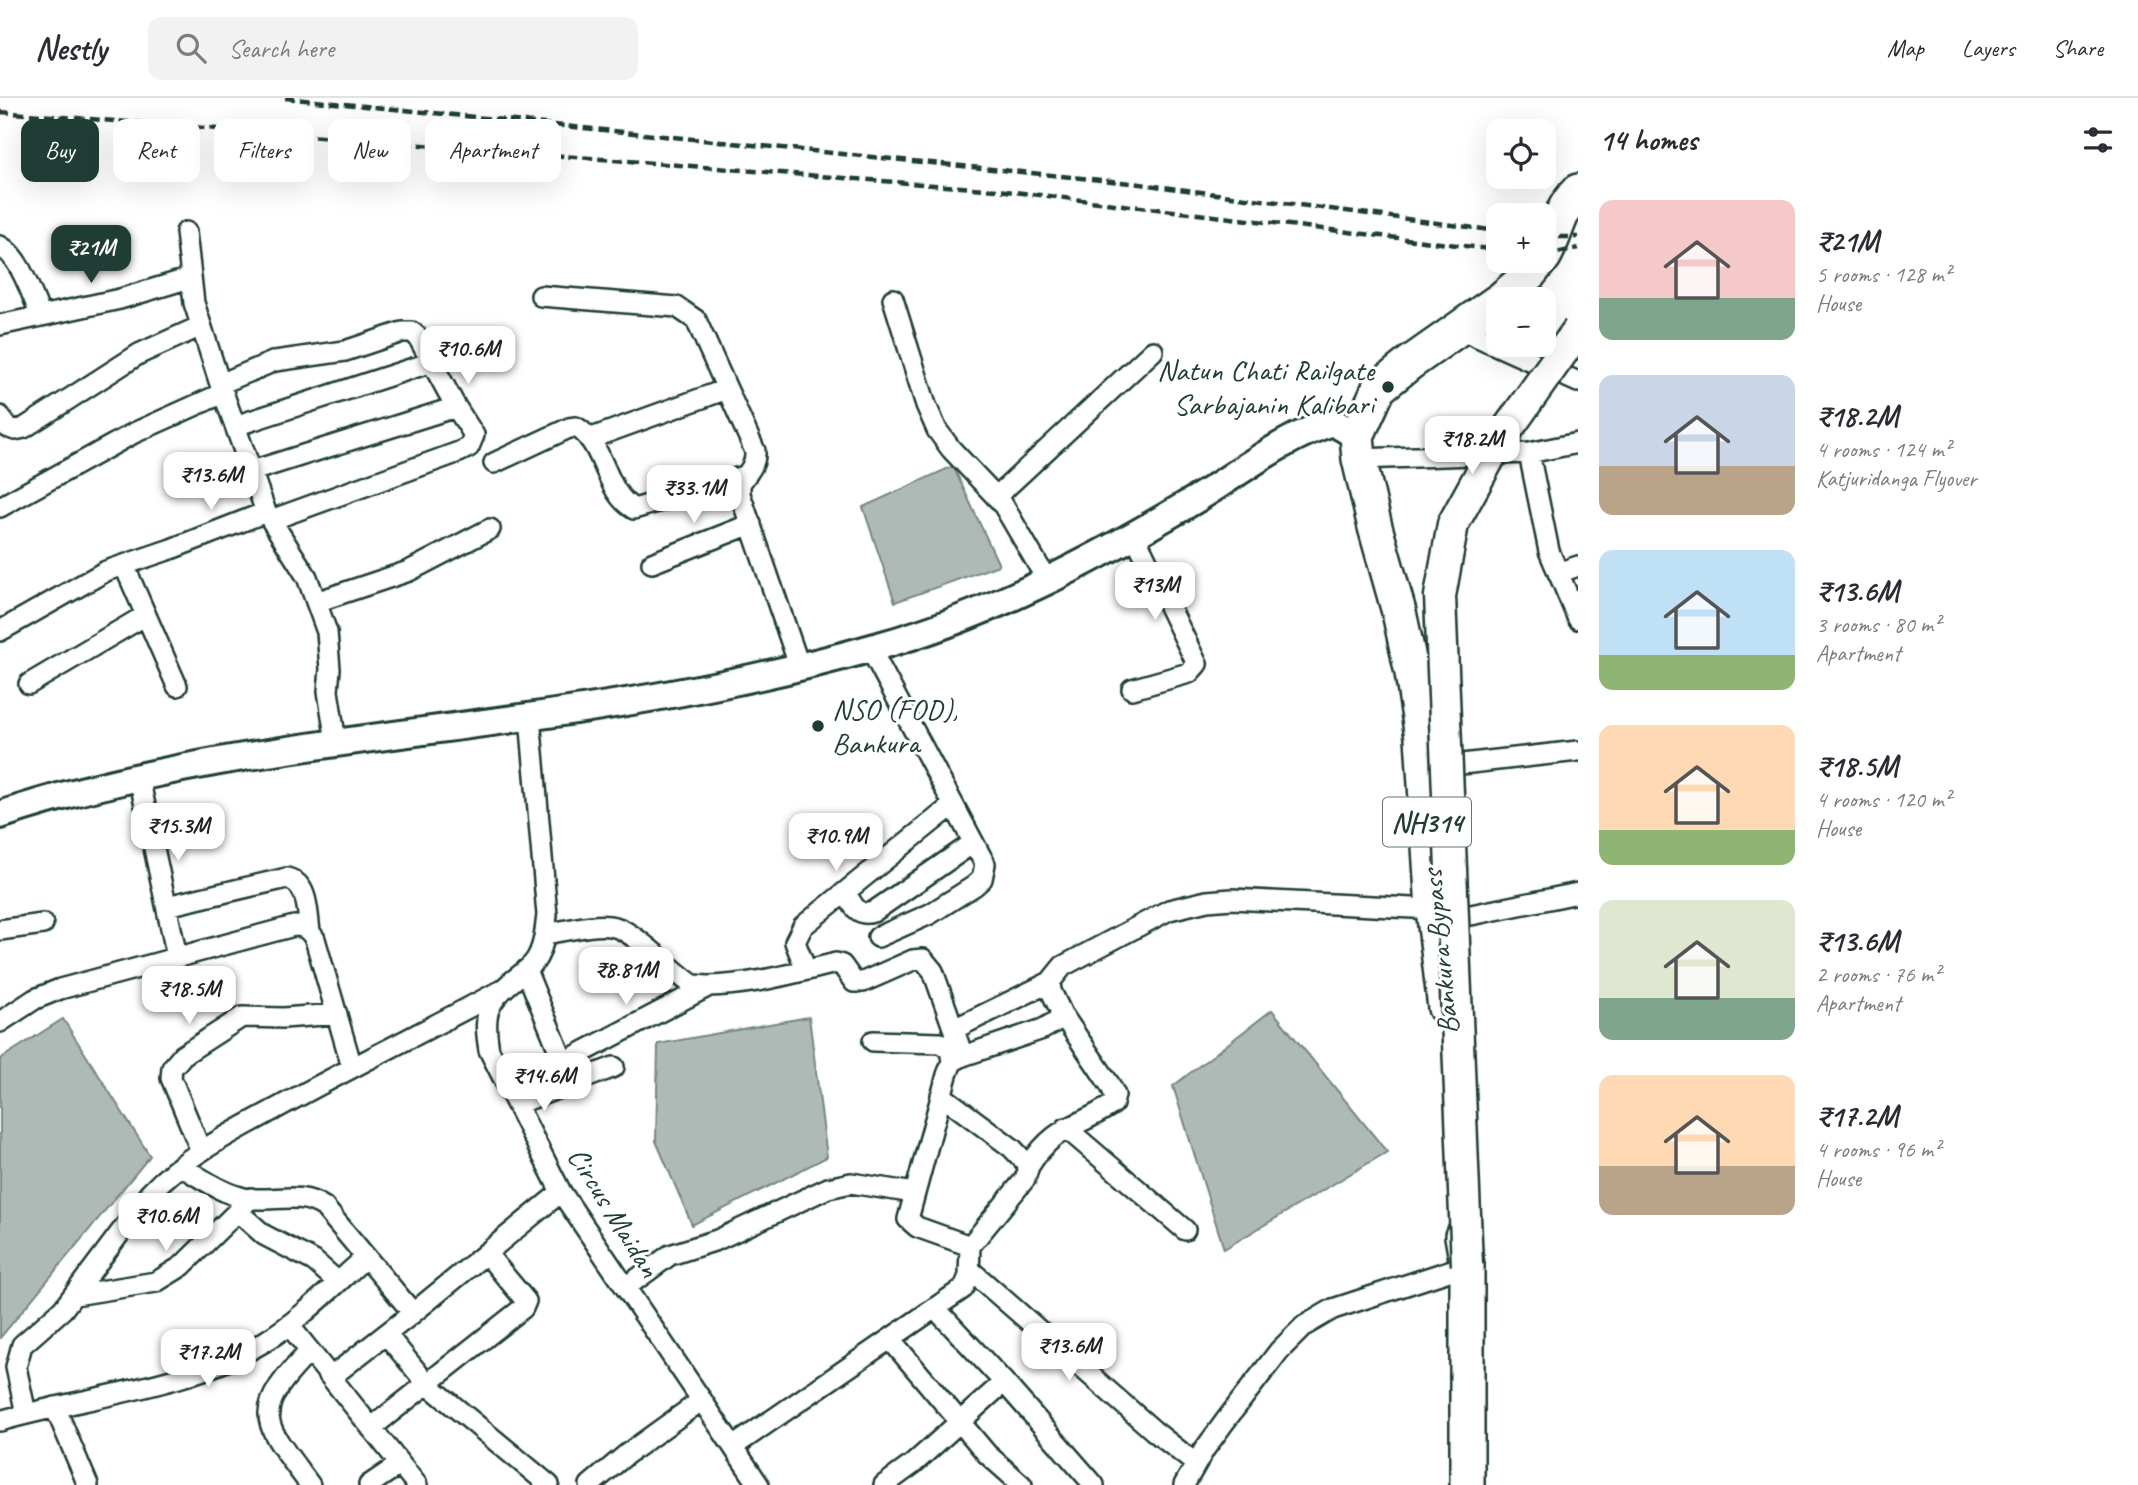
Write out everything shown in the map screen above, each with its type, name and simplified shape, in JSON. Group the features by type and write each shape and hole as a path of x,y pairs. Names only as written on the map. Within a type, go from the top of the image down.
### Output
{"highway":[{"path":"1556,227 1567,202 1578,191"},
{"path":"1515,287 1530,273"},
{"path":"1358,448 1379,388 1486,309"},
{"name":"Bankura Bypass","path":"1358,448 1412,673 1424,769 1434,916 1451,1056 1455,1187 1467,1265 1468,1485"}],"main road":[{"path":"1467,1265 1440,596 1453,524 1497,444 1578,330"}],"street":[{"path":"186,232 194,303 235,426 269,516 307,577 327,632 330,669 328,691 336,742"},
{"path":"0,246 9,252 17,264 41,316"},
{"path":"0,324 120,299 190,278"},
{"path":"541,296 677,307 696,320 755,451 756,460 740,484 740,494 800,668"},
{"path":"893,299 926,405 937,430 996,497 1048,582"},
{"path":"0,416 7,427 15,430 24,428 139,354 201,326"},
{"path":"1460,328 1578,382"},
{"path":"0,507 134,433 275,361 345,351 402,332 412,332 418,337 474,435 470,447 106,571 0,631"},
{"path":"996,497 1153,351"},
{"path":"235,426 432,362"},
{"path":"589,439 727,389"},
{"path":"252,471 456,407"},
{"path":"0,815 37,802 180,768 336,742 530,717 670,694 800,668 870,648 959,620 1048,582 1135,536 1307,430 1333,422 1358,448 1529,453 1578,443"},
{"path":"494,463 576,427 589,439 612,483 634,509 744,476"},
{"path":"1529,453 1549,551 1578,619"},
{"path":"652,563 751,524"},
{"path":"316,602 409,571 490,529"},
{"path":"1132,689 1189,673 1197,664 1135,536"},
{"path":"124,565 177,686"},
{"path":"1558,573 1578,566"},
{"path":"29,684 146,615"},
{"path":"870,648 985,864 982,879 930,914 878,937"},
{"path":"26,1414 16,1367 22,1345 63,1309 150,1193 180,1166 201,1151 352,1067 498,992 534,964 541,949 547,915 530,717"},
{"path":"1424,769 1578,751"},
{"path":"139,777 177,957"},
{"path":"806,970 795,942 803,926 953,805"},
{"path":"846,892 858,912 873,912 973,843"},
{"path":"167,906 287,878 296,881 302,888 310,931 315,939 352,1067"},
{"path":"954,1029 1050,982 1063,966 1150,919 1169,910 1208,901 1232,899 1434,916 1578,892"},
{"path":"0,930 43,924"},
{"path":"0,1022 36,999 60,989 293,926 303,926 310,931"},
{"path":"545,933 601,926 615,927 628,933 693,985 707,987 786,975 836,963 842,965 854,982 863,982 914,960 923,959 933,971 954,1029 957,1059 941,1095 908,1219 911,1223 971,1246"},
{"path":"526,970 572,1083"},
{"path":"734,1446 964,1288 971,1246 1025,1179 1029,1166 1042,1147 1066,1128 1113,1104 1115,1095 1062,1014 1051,991 1050,982"},
{"path":"564,1062 707,987"},
{"name":"Circus Maidan","path":"498,992 486,1019 489,1049 561,1192 760,1485"},
{"path":"201,1151 171,1078 172,1069 183,1055 242,1017 283,1018 337,1014"},
{"path":"957,1059 1044,1029 1062,1014"},
{"path":"873,1041 940,1043 950,1049 957,1059"},
{"path":"517,1104 614,1067"},
{"path":"941,1095 1012,1148 1029,1166"},
{"path":"1066,1128 1185,1230"},
{"path":"180,1166 225,1191 244,1205 264,1235 314,1261 338,1282"},
{"path":"626,1287 679,1250 692,1249 717,1240 828,1188 851,1183 914,1192"},
{"path":"331,1377 561,1192"},
{"path":"75,1295 156,1282 182,1266 244,1205 299,1197 313,1199 324,1207 413,1313"},
{"path":"371,1428 523,1308 526,1301 486,1253"},
{"path":"0,1421 160,1382 238,1356 289,1325 366,1257"},
{"path":"1184,1485 1204,1450 1271,1361 1304,1326 1334,1309 1467,1265"},
{"path":"969,1269 1196,1465"},
{"path":"936,1309 1094,1485"},
{"path":"289,1325 417,1485"},
{"path":"386,1334 427,1384 549,1485"},
{"path":"891,1340 958,1422 1022,1485"},
{"path":"310,1352 280,1384 270,1405 268,1422 273,1434 310,1485"},
{"path":"884,1485 913,1464 1004,1382"},
{"path":"590,1485 627,1454 702,1400"},
{"path":"55,1407 88,1485"},
{"path":"369,1485 400,1464"}],"shaded area":[{"path":"953,466 999,565 895,602 863,507"},
{"path":"1272,1010 1387,1152 1224,1249 1173,1086"},
{"path":"809,1017 827,1157 692,1225 656,1141 658,1044"},
{"path":"63,1019 150,1156 0,1338 0,1059"}],"railway":[{"path":"285,98 1140,184 1486,229"},
{"path":"0,112 998,190 1486,249"},
{"path":"1556,237 1578,237"},
{"path":"1556,253 1578,248"}],"place":[{"name":"Natun Chati Railgate Sarbajanin Kalibari","path":"1388,387"},
{"name":"NSO (FOD), Bankura","path":"818,726"}]}
